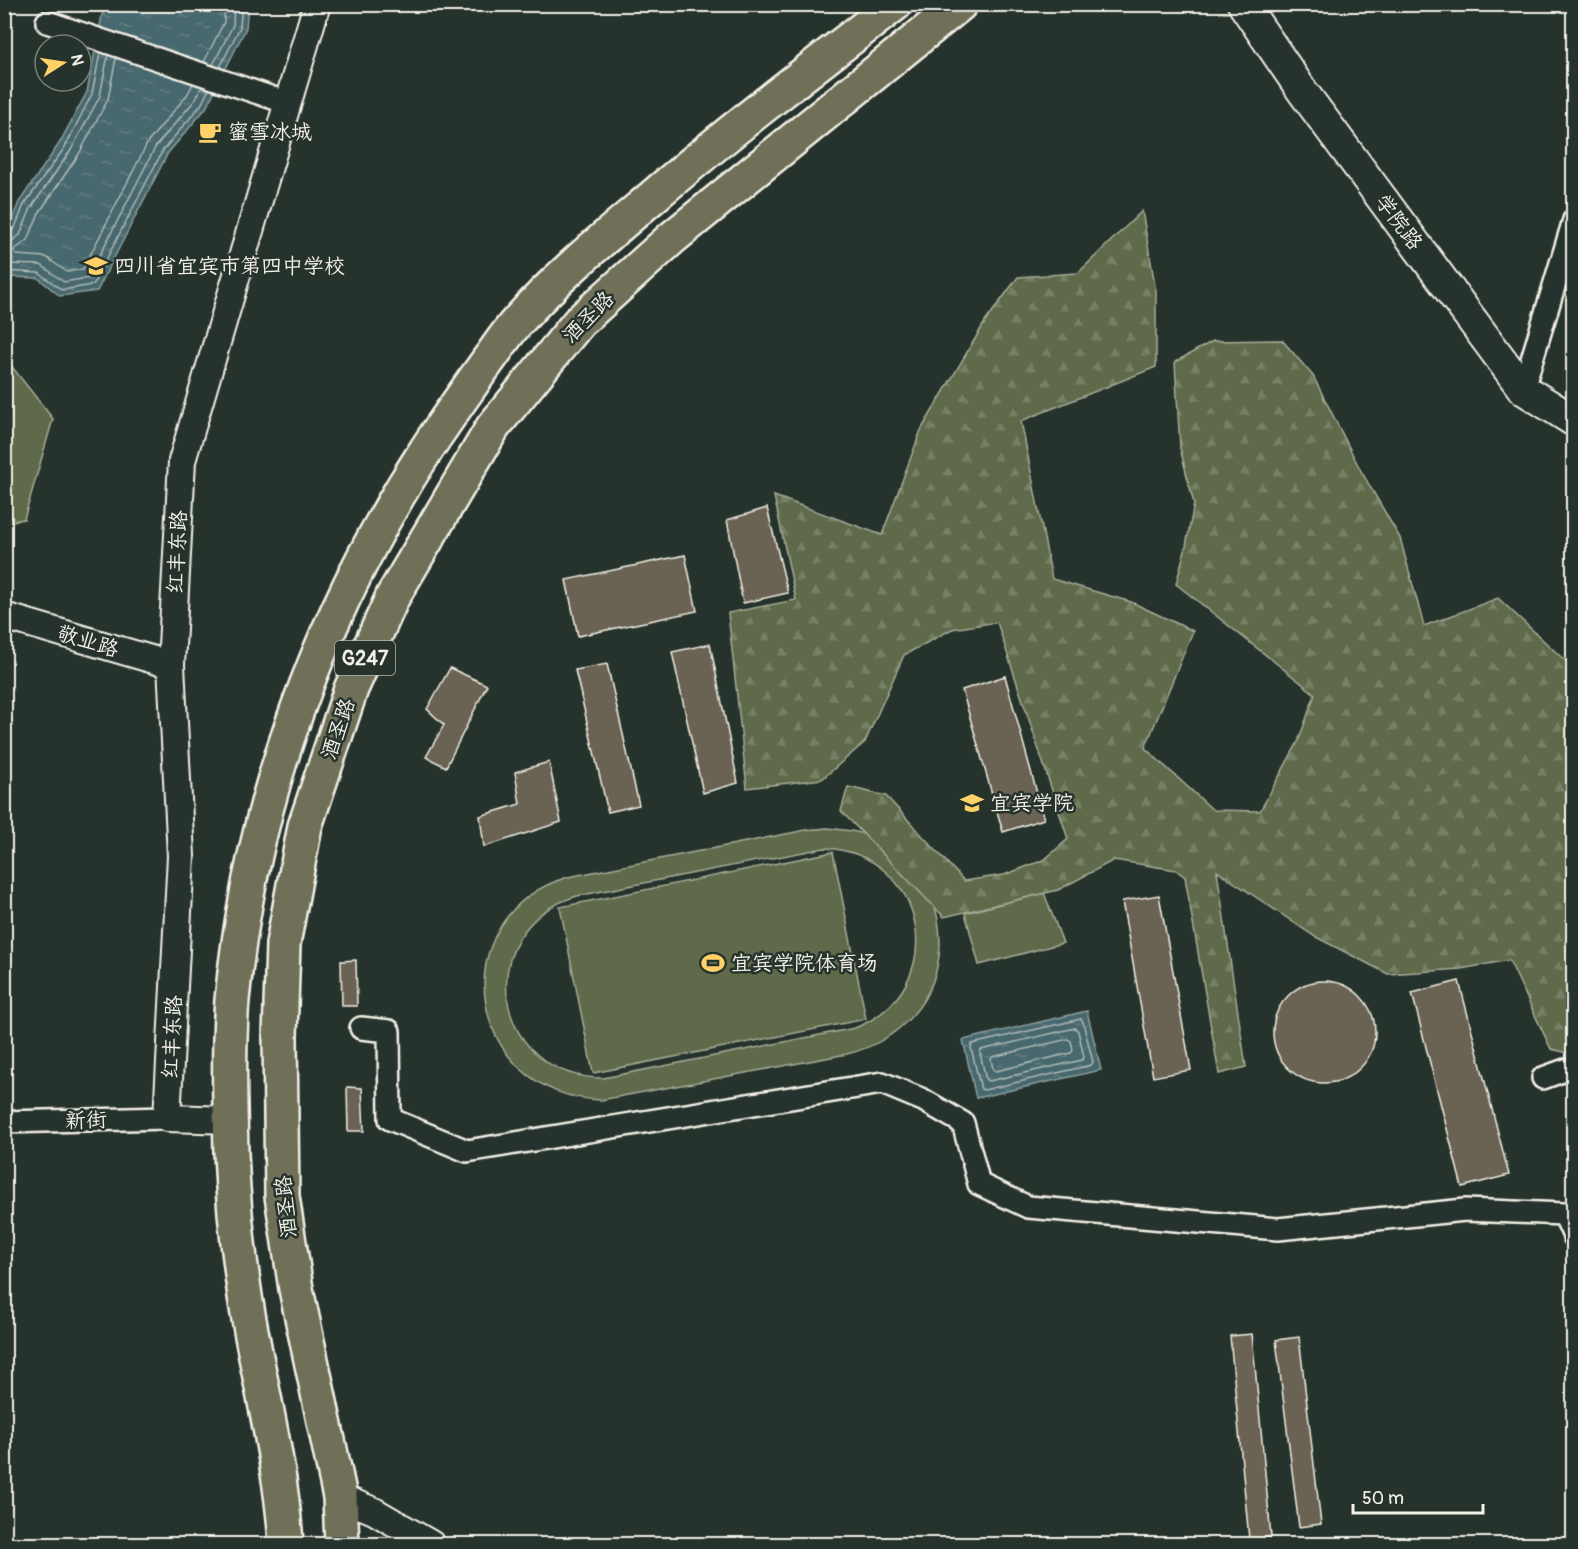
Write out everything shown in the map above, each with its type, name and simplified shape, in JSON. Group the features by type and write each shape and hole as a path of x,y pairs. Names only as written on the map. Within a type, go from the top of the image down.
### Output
{"highway":[{"name":"G247","path":"286,1538 274,1444 244,1287 237,1232 231,1120 232,1002 257,852 282,749 323,643 357,567 401,489 455,406 514,325 574,264 762,107 895,4"},
{"name":"酒圣路","path":"341,1540 340,1497 296,1289 282,1196 280,1037 283,944 305,826 351,689 393,596 493,427 579,322 682,231 960,4"}],"main road":[{"name":"学院路","path":"1244,4 1303,92 1523,389 1574,421"}],"street":[{"name":"红丰东路","path":"167,1118 181,856 171,665 182,461 317,4"},
{"path":"47,22 288,103"},
{"path":"1523,389 1574,220"},
{"name":"敬业路","path":"4,616 171,665"},
{"path":"361,1028 389,1031 390,1119 467,1151 882,1083 924,1100 963,1123 979,1184 1028,1207 1278,1229 1464,1210 1564,1214 1574,1236"},
{"path":"1543,1078 1565,1070 1574,1074"},
{"path":"167,1118 231,1120"},
{"name":"新街","path":"4,1122 167,1118"},
{"path":"340,1497 374,1511 431,1545"}],"green space":[{"path":"1142,211 1156,291 1156,367 1021,421 1052,579 1131,602 1193,631 1145,748 1213,810 1260,811 1298,742 1315,694 1176,584 1194,504 1180,448 1175,362 1213,341 1282,340 1313,376 1361,471 1400,538 1424,626 1498,598 1573,668 1573,1054 1551,1049 1509,960 1461,969 1388,974 1314,936 1217,871 1246,1067 1219,1074 1185,877 1176,870 1114,860 1058,890 944,917 841,811 848,787 886,796 964,881 1004,875 1044,860 1068,839 997,622 952,629 904,655 865,742 822,779 747,788 728,613 796,600 774,496 882,535 921,430 985,322 1018,277 1078,273"},
{"path":"5,350 9,363 53,419 24,519 5,522"},
{"path":"840,829 874,838 887,848 923,888 934,905 940,944 938,964 924,1000 899,1028 866,1048 847,1054 601,1100 555,1091 520,1069 497,1038 486,1001 486,963 500,927 527,897 568,877 806,830","holes":["824,848 859,856 887,873 906,897 915,925 916,955 906,984 886,1009 855,1028 603,1078 565,1071 536,1054 517,1029 508,999 508,968 520,938 543,913 577,896"]},
{"name":"宜宾学院体育场","path":"833,852 866,1019 593,1073 560,907"},
{"path":"1044,893 1063,943 979,965 965,913"}],"water":[{"path":"104,5 248,5 246,28 206,108 168,153 97,291 60,296 38,278 5,277 5,230 9,227 19,202 59,144 86,93 93,93 93,61"},
{"path":"1087,1011 1101,1070 976,1098 963,1040"}],"building":[{"path":"767,508 788,593 743,603 727,520"},
{"path":"685,555 697,611 578,636 566,580"},
{"path":"710,644 738,783 703,793 672,652"},
{"path":"607,664 639,805 608,812 575,670"},
{"path":"450,668 487,685 446,767 426,757 444,725 427,709"},
{"path":"1005,676 1044,819 1003,832 962,690"},
{"path":"549,762 561,822 484,847 480,816 520,804 515,772"},
{"path":"1159,895 1191,1070 1153,1077 1122,901"},
{"path":"356,960 357,1006 342,1006 341,961"},
{"path":"1324,981 1343,985 1360,996 1371,1013 1375,1032 1371,1051 1360,1068 1343,1079 1324,1083 1305,1079 1288,1068 1277,1051 1273,1032 1277,1013 1288,996 1305,985"},
{"path":"1459,981 1509,1175 1462,1187 1412,993"},
{"path":"347,1087 362,1088 364,1131 348,1131"},
{"path":"1252,1334 1271,1537 1249,1539 1230,1336"},
{"path":"1299,1337 1321,1524 1299,1527 1276,1340"}],"place":[{"name":"蜜雪冰城","path":"210,132"},
{"name":"四川省宜宾市第四中学校","path":"96,266"},
{"name":"宜宾学院","path":"972,803"},
{"name":"宜宾学院体育场","path":"713,963"}]}
